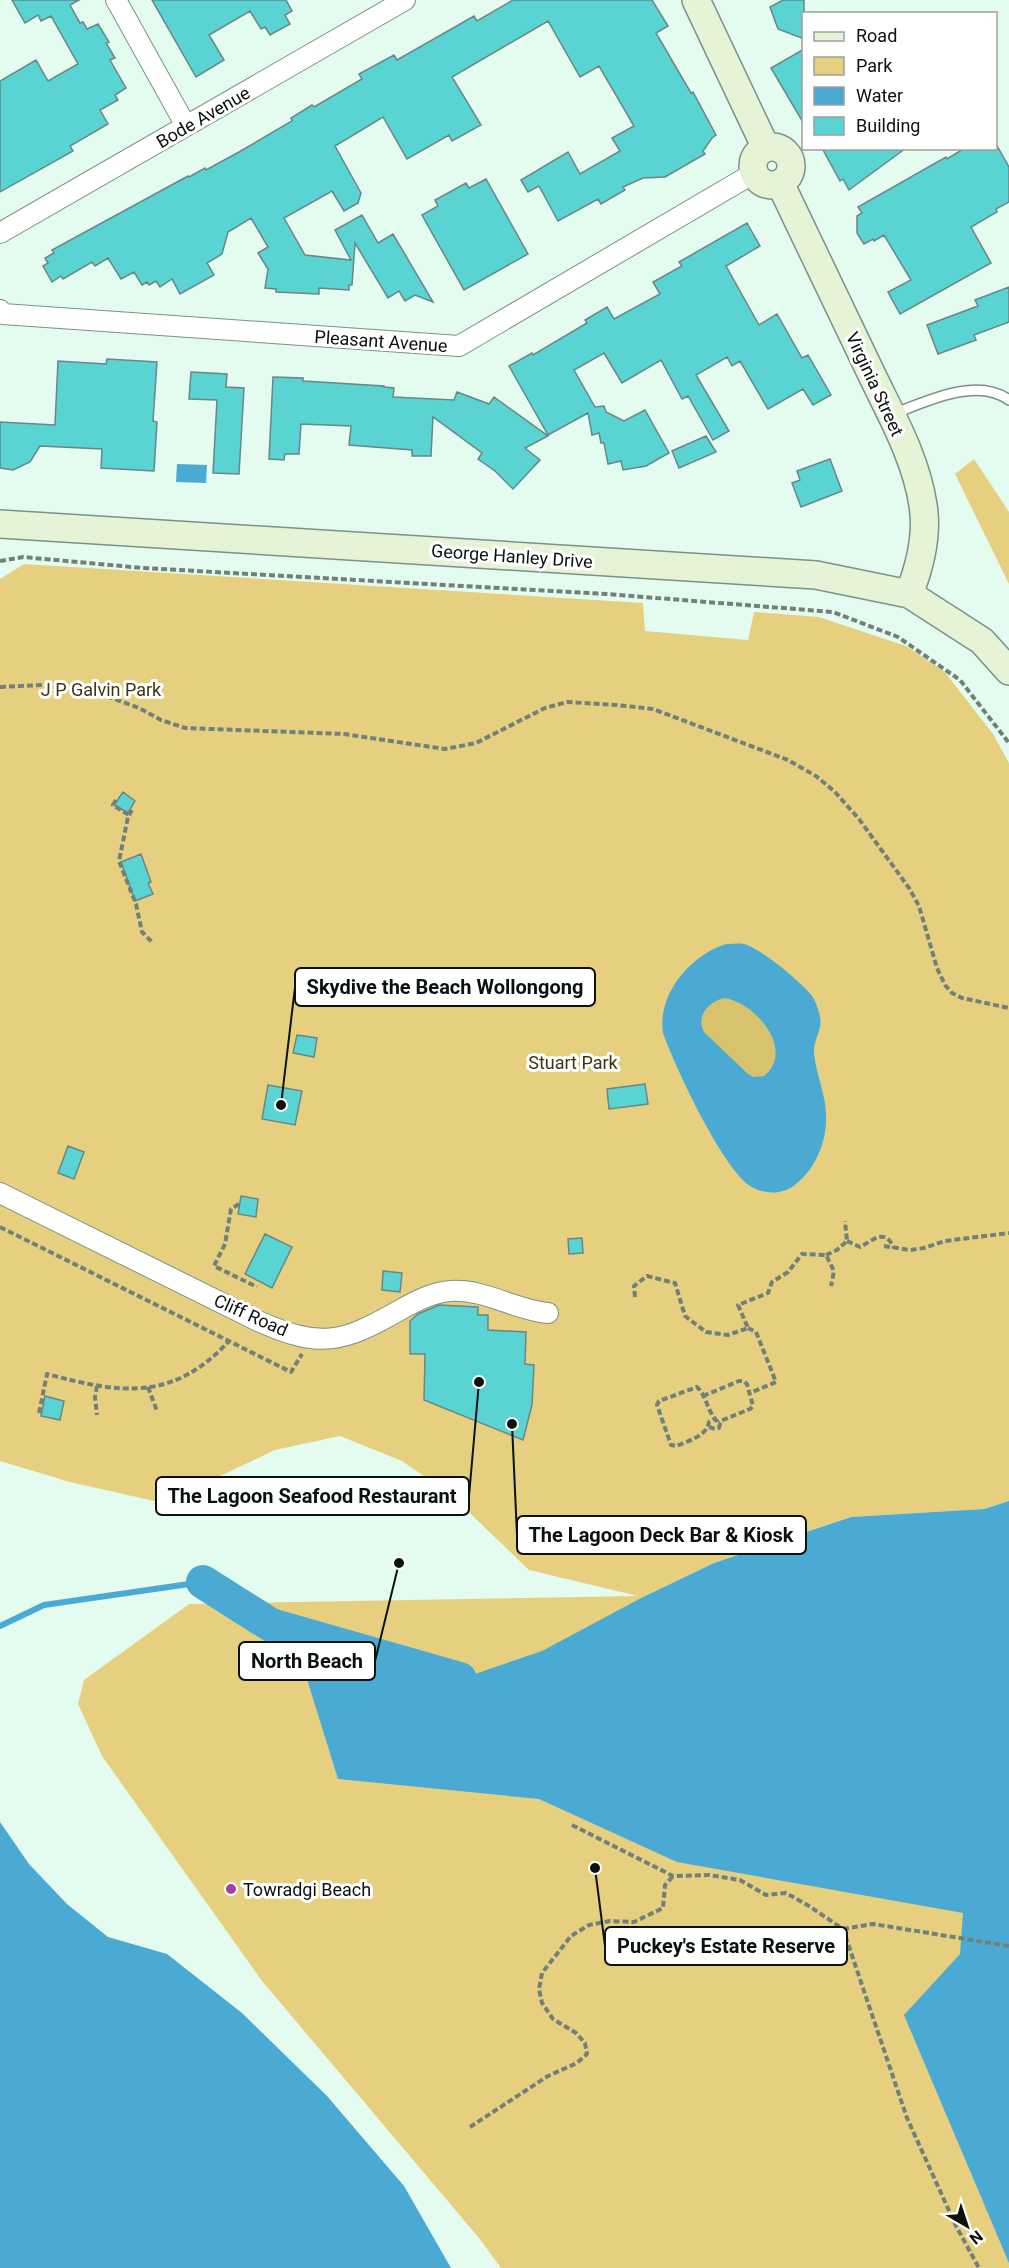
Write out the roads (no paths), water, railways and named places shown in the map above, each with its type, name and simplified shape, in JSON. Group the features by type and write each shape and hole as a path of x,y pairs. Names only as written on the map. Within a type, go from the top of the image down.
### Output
{"main road":[{"path":"696,0 766,148"},
{"path":"776,147 790,159 788,177 780,183 771,186 765,184 759,181 754,173 752,164 754,158 766,148 776,147"},
{"name":"Virginia Street","path":"780,183 891,415 915,474 923,506 923,541 920,567 909,594"},
{"name":"George Hanley Drive","path":"0,524 816,575 909,594 982,641 1005,665"}],"street":[{"path":"116,0 186,126"},
{"name":"Bode Avenue","path":"0,233 405,0"},
{"name":"Pleasant Avenue","path":"0,310 3,314 459,346 754,173"},
{"name":"Cliff Road","path":"0,1193 258,1321 296,1335 322,1339 350,1336 424,1298 452,1291 478,1293 520,1308 548,1313"}],"lane":[{"path":"891,415 945,394 981,390 1000,393 1009,400"}],"water":[{"path":"177,464 207,465 206,483 176,482"},
{"path":"726,944 744,944 760,952 799,983 812,996 818,1009 821,1021 814,1053 826,1111 824,1138 809,1171 791,1188 780,1192 762,1191 750,1186 726,1159 700,1115 663,1033 665,1005 671,991 689,967 713,949","holes":["724,998 736,1001 759,1018 774,1041 776,1053 773,1065 764,1076 753,1077 747,1073 704,1032 702,1020 709,1006"]},
{"path":"1009,1501 1009,2263 904,2015 960,1954 963,1913 677,1862 539,1799 338,1779 301,1660 460,1679 542,1651 643,1597 714,1563 851,1517 984,1509"},
{"path":"0,1822 29,1864 67,1904 108,1937 167,1954 242,2013 327,2096 404,2186 451,2268 0,2268"}],"waterway":[{"path":"0,1626 44,1605 203,1582"},
{"path":"203,1582 271,1625 460,1679 466,1726"}],"place":[{"name":"Skydive the Beach Wollongong","path":"281,1105"},
{"name":"The Lagoon Seafood Restaurant","path":"479,1382"},
{"name":"The Lagoon Deck Bar & Kiosk","path":"512,1424"},
{"name":"North Beach","path":"399,1563"},
{"name":"Puckey's Estate Reserve","path":"595,1868"},
{"name":"Towradgi Beach","path":"231,1889"}],"park label":[{"name":"J P Galvin Park","path":"101,689"},
{"name":"Stuart Park","path":"573,1062"}]}
